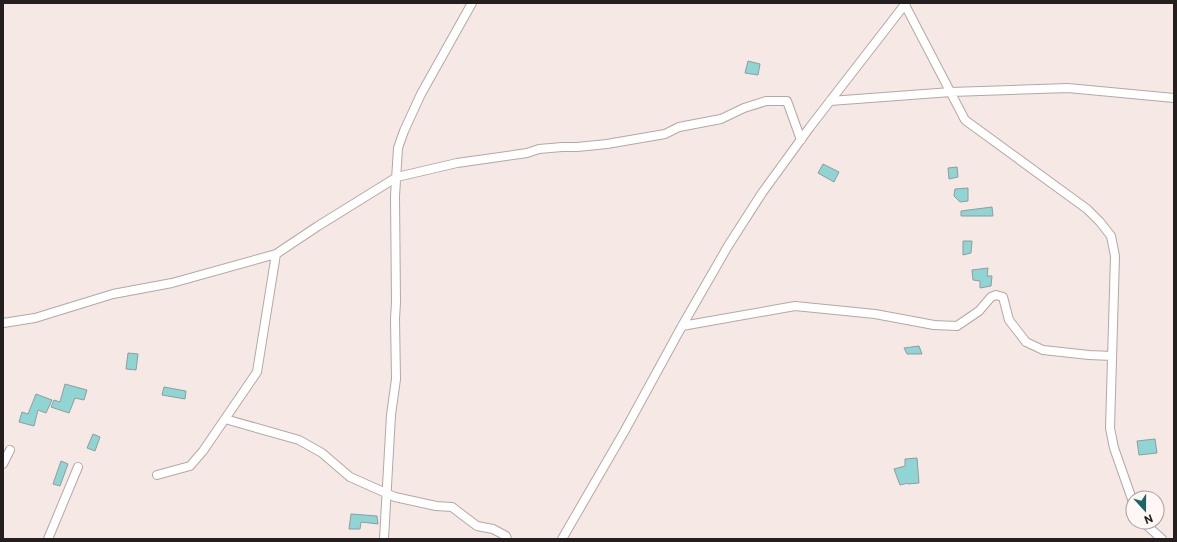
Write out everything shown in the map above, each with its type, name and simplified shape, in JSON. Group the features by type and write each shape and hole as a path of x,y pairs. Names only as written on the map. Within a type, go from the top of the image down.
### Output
{"street":[{"path":"384,539 391,415 396,379 395,196 398,148 404,131 432,72 443,56 472,3"},
{"path":"562,539 728,246 758,200 801,140 905,3 965,120 1087,209 1111,236 1115,256 1110,428 1116,456 1129,490"},
{"path":"830,101 951,92 1068,88 1174,98"},
{"path":"3,323 35,318 113,294 172,283 276,254 397,177 457,163 527,153 539,149 607,144 665,134 679,126 721,119 744,108 766,101 787,101 801,140"},
{"path":"157,475 190,466 203,451 257,372 276,254"},
{"path":"682,326 795,306 875,314 934,326 957,326 980,310 991,297 996,295 1002,297 1009,320 1026,342 1043,350 1112,356"},
{"path":"224,419 299,440 322,453 350,476 395,497 436,506 452,507 477,526 493,529 506,536 507,539"},
{"path":"3,464 10,450"},
{"path":"48,539 78,467"},
{"path":"1152,530 1162,539"}],"building":[{"path":"748,61 760,64 758,75 745,73"},
{"path":"823,164 839,172 834,182 818,173"},
{"path":"957,167 958,177 949,179 948,168"},
{"path":"968,188 968,201 960,202 954,196 955,189"},
{"path":"992,207 993,216 961,216 961,211"},
{"path":"963,241 972,241 971,253 963,255"},
{"path":"988,268 987,276 992,276 991,286 980,288 980,281 973,280 972,270"},
{"path":"919,346 922,354 907,354 904,348"},
{"path":"128,353 138,354 136,370 126,369"},
{"path":"65,384 87,390 84,400 75,398 69,413 51,407 54,400 60,402"},
{"path":"164,387 186,391 185,399 162,395"},
{"path":"36,394 52,400 46,413 38,410 34,426 19,422 22,412 28,414"},
{"path":"93,434 100,437 95,451 87,448"},
{"path":"1155,439 1157,453 1139,455 1137,441"},
{"path":"917,458 919,483 900,485 894,469 905,466 905,459"},
{"path":"61,461 68,464 60,486 53,484"},
{"path":"351,514 377,516 378,524 361,522 360,529 349,529"}]}
